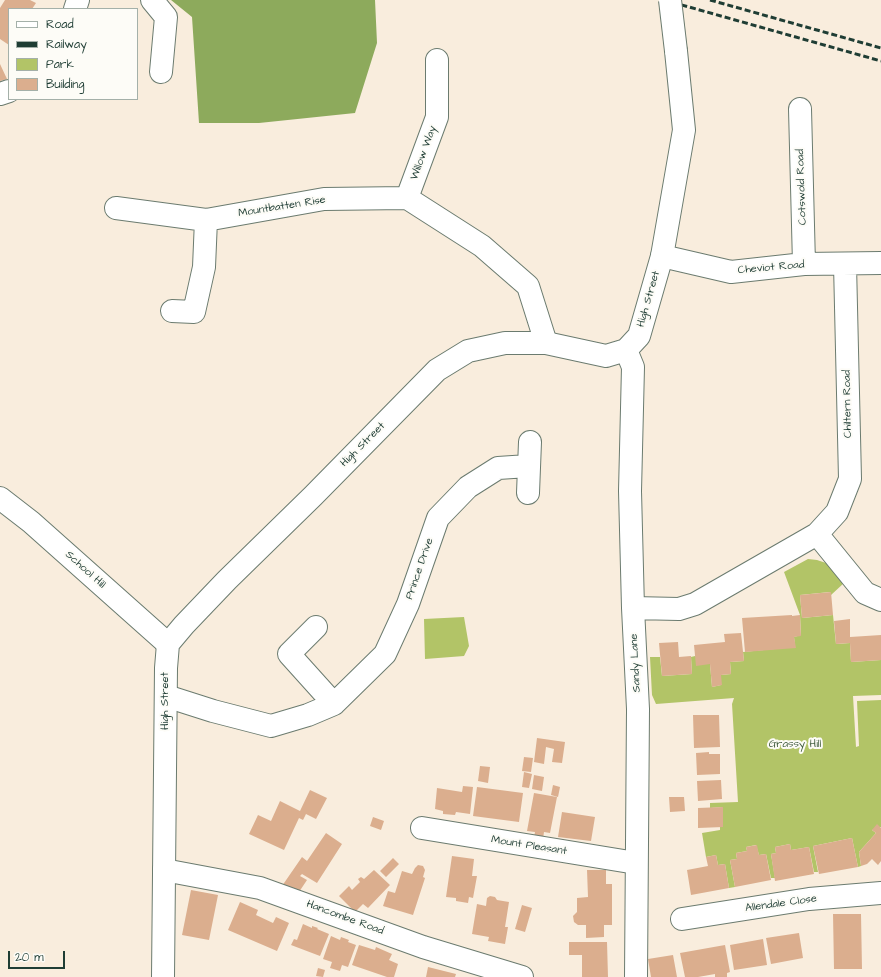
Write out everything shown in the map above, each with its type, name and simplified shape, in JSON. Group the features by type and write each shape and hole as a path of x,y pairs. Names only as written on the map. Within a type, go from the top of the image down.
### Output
{"street":[{"path":"152,0 166,17 161,72"},
{"name":"High Street","path":"163,977 166,668 168,644 227,580 313,496 437,370 468,351 505,343 546,343 606,356 626,350 639,336 662,256 684,130 670,0"},
{"name":"Willow Way","path":"407,198 437,117 437,60"},
{"name":"Cotswold Road","path":"800,109 804,264"},
{"path":"407,198 482,246 528,286 546,343"},
{"name":"Mountbatten Rise","path":"116,208 206,220 324,199 407,198"},
{"path":"172,311 194,312 204,266 206,220"},
{"name":"Cheviot Road","path":"662,256 731,272 804,264 881,263"},
{"name":"Chiltern Road","path":"633,608 679,608 695,604 817,534 837,512 850,479 845,264"},
{"name":"Sandy Lane","path":"626,350 633,367 630,491 633,608 638,709 636,977"},
{"path":"528,493 530,442"},
{"name":"Prince Drive","path":"166,696 272,726 308,715 334,704 385,654 408,604 438,518 468,487 498,468 528,466"},
{"name":"School Hill","path":"0,498 31,522 168,644"},
{"path":"817,534 865,593 881,600"},
{"path":"316,628 289,654 334,704"},
{"name":"Mount Pleasant","path":"422,828 636,864"},
{"name":"Hancombe Road","path":"164,870 260,888 423,947 522,977"},
{"name":"Allendale Close","path":"682,920 809,899 881,893"}],"green space":[{"path":"171,0 375,0 377,43 355,113 259,123 199,123 192,17"},
{"name":"Grassy Hill","path":"808,559 826,563 844,583 831,595 830,592 800,595 802,618 833,615 836,644 850,643 851,662 881,660 881,695 853,696 856,747 859,746 857,701 881,700 881,827 872,830 876,833 859,852 861,866 858,867 852,838 813,846 818,872 814,872 809,847 791,850 790,844 775,847 776,853 771,854 775,878 771,878 766,854 759,855 756,845 746,847 747,851 736,853 737,859 730,860 735,887 729,888 725,864 718,865 716,855 706,857 702,833 720,830 720,827 723,826 722,807 710,808 710,803 738,802 732,704 734,698 656,704 652,695 650,657 660,657 662,676 692,674 691,657 695,656 710,664 712,687 721,685 721,675 731,674 730,662 744,661 743,652 795,647 794,637 801,635 800,615 784,572"},
{"path":"464,617 469,646 464,656 425,659 424,619"}],"building":[{"path":"5,0 30,0 36,3 33,8 8,8 8,44 0,39 0,8"},
{"path":"0,64 7,79 0,81"},
{"path":"831,592 833,615 802,618 800,595"},
{"path":"800,615 801,636 794,637 796,648 745,652 742,618"},
{"path":"850,619 850,637 881,635 881,660 851,662 850,643 836,644 834,621"},
{"path":"741,633 744,661 730,662 731,674 721,675 722,685 712,687 710,664 696,666 694,645 725,642 724,634"},
{"path":"678,642 679,657 691,656 692,674 662,676 659,643"},
{"path":"693,715 719,715 720,747 694,748"},
{"path":"537,738 565,742 562,763 552,762 554,749 546,747 544,764 534,762"},
{"path":"709,752 709,754 720,754 720,774 697,775 696,753"},
{"path":"524,757 533,758 531,772 522,771"},
{"path":"480,766 490,767 488,783 478,781"},
{"path":"524,772 532,774 529,788 522,787"},
{"path":"534,775 544,777 542,791 532,789"},
{"path":"721,780 722,799 698,801 697,781"},
{"path":"553,785 560,787 558,797 551,795"},
{"path":"463,786 473,787 470,814 456,812 455,815 443,814 443,811 435,809 437,788 462,792"},
{"path":"477,787 523,793 519,822 473,816"},
{"path":"310,790 327,798 316,819 306,814 303,820 299,818 284,850 249,834 258,815 271,821 280,801 300,811"},
{"path":"534,793 557,797 550,833 544,832 543,839 534,837 535,832 527,831"},
{"path":"669,797 684,797 685,811 670,812"},
{"path":"723,807 723,827 698,828 698,808"},
{"path":"562,812 595,817 591,841 558,837"},
{"path":"373,817 384,821 381,830 370,826"},
{"path":"877,824 881,828 881,861 878,865 872,859 867,864 861,866 859,852 876,833 872,830"},
{"path":"326,833 342,844 317,883 302,874 300,876 307,880 299,892 282,886 302,857 307,861"},
{"path":"852,838 858,867 819,874 813,846"},
{"path":"790,844 791,850 809,847 814,874 775,881 771,854 776,853 775,847"},
{"path":"757,845 759,855 766,854 771,880 735,887 730,860 737,859 736,853 747,851 746,847"},
{"path":"716,855 718,865 725,864 729,888 691,895 687,870 708,866 706,857"},
{"path":"452,856 474,859 472,876 477,876 473,898 469,897 468,903 456,901 456,898 446,897"},
{"path":"393,858 399,864 386,877 380,871"},
{"path":"418,865 423,866 425,870 423,877 425,878 413,915 383,906 388,891 395,893 402,871 412,874"},
{"path":"374,870 390,885 368,908 363,904 355,912 339,896 349,886 352,890 360,882 358,879 361,877 364,879"},
{"path":"587,870 606,870 606,884 612,884 612,925 604,925 604,937 586,938 586,925 578,925 574,922 573,916 577,912 577,898 588,897"},
{"path":"191,890 218,895 209,940 182,935"},
{"path":"490,896 495,897 497,900 509,902 505,927 508,927 505,944 488,941 489,937 472,934 477,904 486,906 487,898"},
{"path":"240,902 258,910 256,915 273,923 276,917 289,923 277,951 228,930"},
{"path":"522,905 532,908 525,932 515,929"},
{"path":"833,914 861,914 862,969 834,969"},
{"path":"303,924 312,928 312,926 318,928 317,929 329,934 320,956 291,945 294,939 297,940"},
{"path":"799,933 803,958 771,964 766,938"},
{"path":"331,936 340,940 341,937 356,945 348,967 342,965 340,971 330,968 332,962 323,959"},
{"path":"763,939 767,965 734,970 730,945"},
{"path":"569,942 607,942 608,977 582,977 582,955 569,955"},
{"path":"359,945 375,950 376,947 392,954 389,960 398,964 394,977 387,977 352,965"},
{"path":"725,945 730,972 727,973 727,977 715,977 715,974 698,977 685,977 680,953"},
{"path":"673,955 677,977 651,977 648,959"},
{"path":"428,967 456,974 455,977 426,977"},
{"path":"318,968 325,970 323,977 316,976"}],"railway":[{"path":"664,0 881,61"},
{"path":"710,0 881,48"}]}
